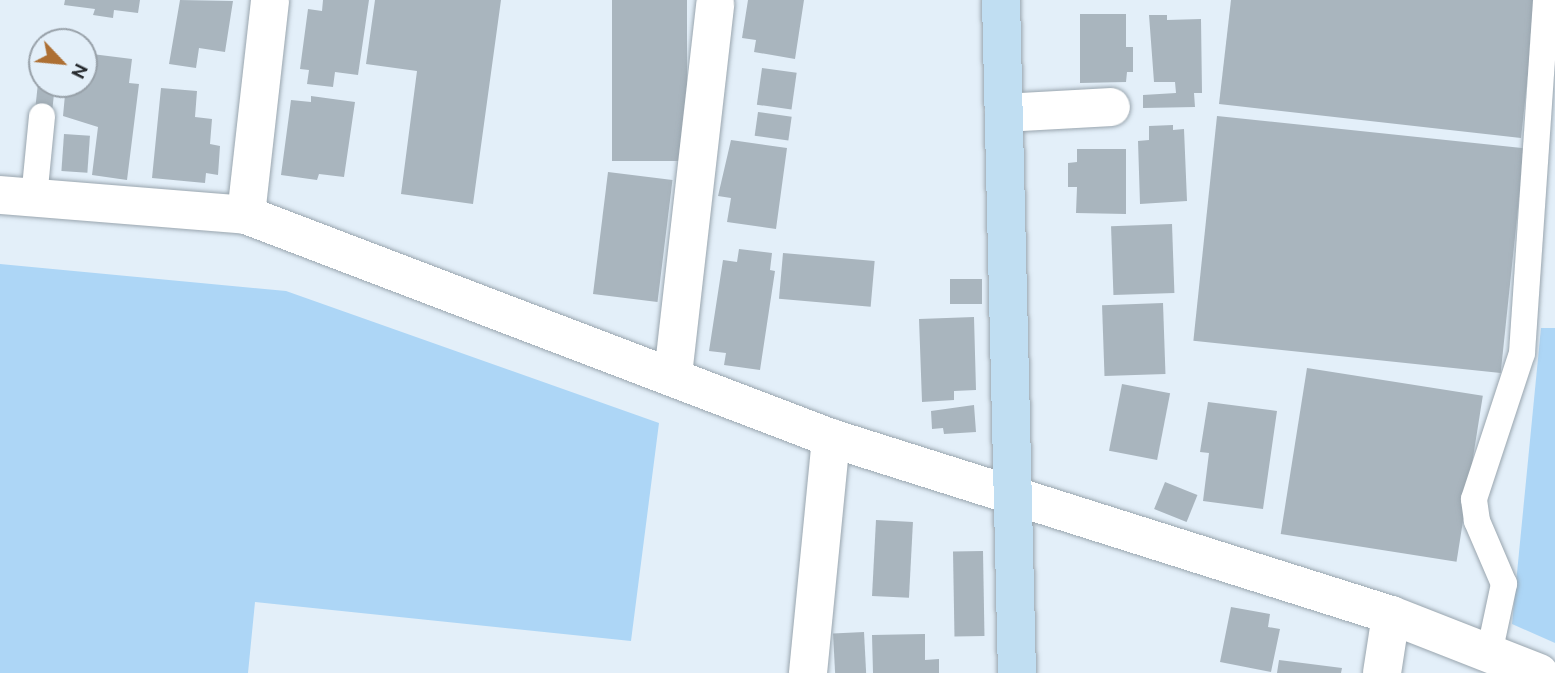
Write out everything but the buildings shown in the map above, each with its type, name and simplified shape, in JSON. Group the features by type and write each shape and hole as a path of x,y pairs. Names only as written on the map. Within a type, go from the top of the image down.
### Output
{"street":[{"path":"246,215 270,0"},
{"path":"1001,0 1017,673"},
{"path":"673,375 715,4"},
{"path":"1004,113 1111,107"},
{"path":"17,196 246,215 673,375 831,438 1391,615 1539,673"},
{"path":"808,673 831,438"},
{"path":"1382,673 1391,615"}],"lane":[{"path":"1489,654 1504,584 1477,521 1474,499 1522,353 1546,0"},
{"path":"17,196 42,116"}],"shaded area":[{"path":"0,264 286,291 659,423 631,641 255,602 248,673 0,673"},
{"path":"1541,328 1555,328 1555,643 1512,624"}]}
